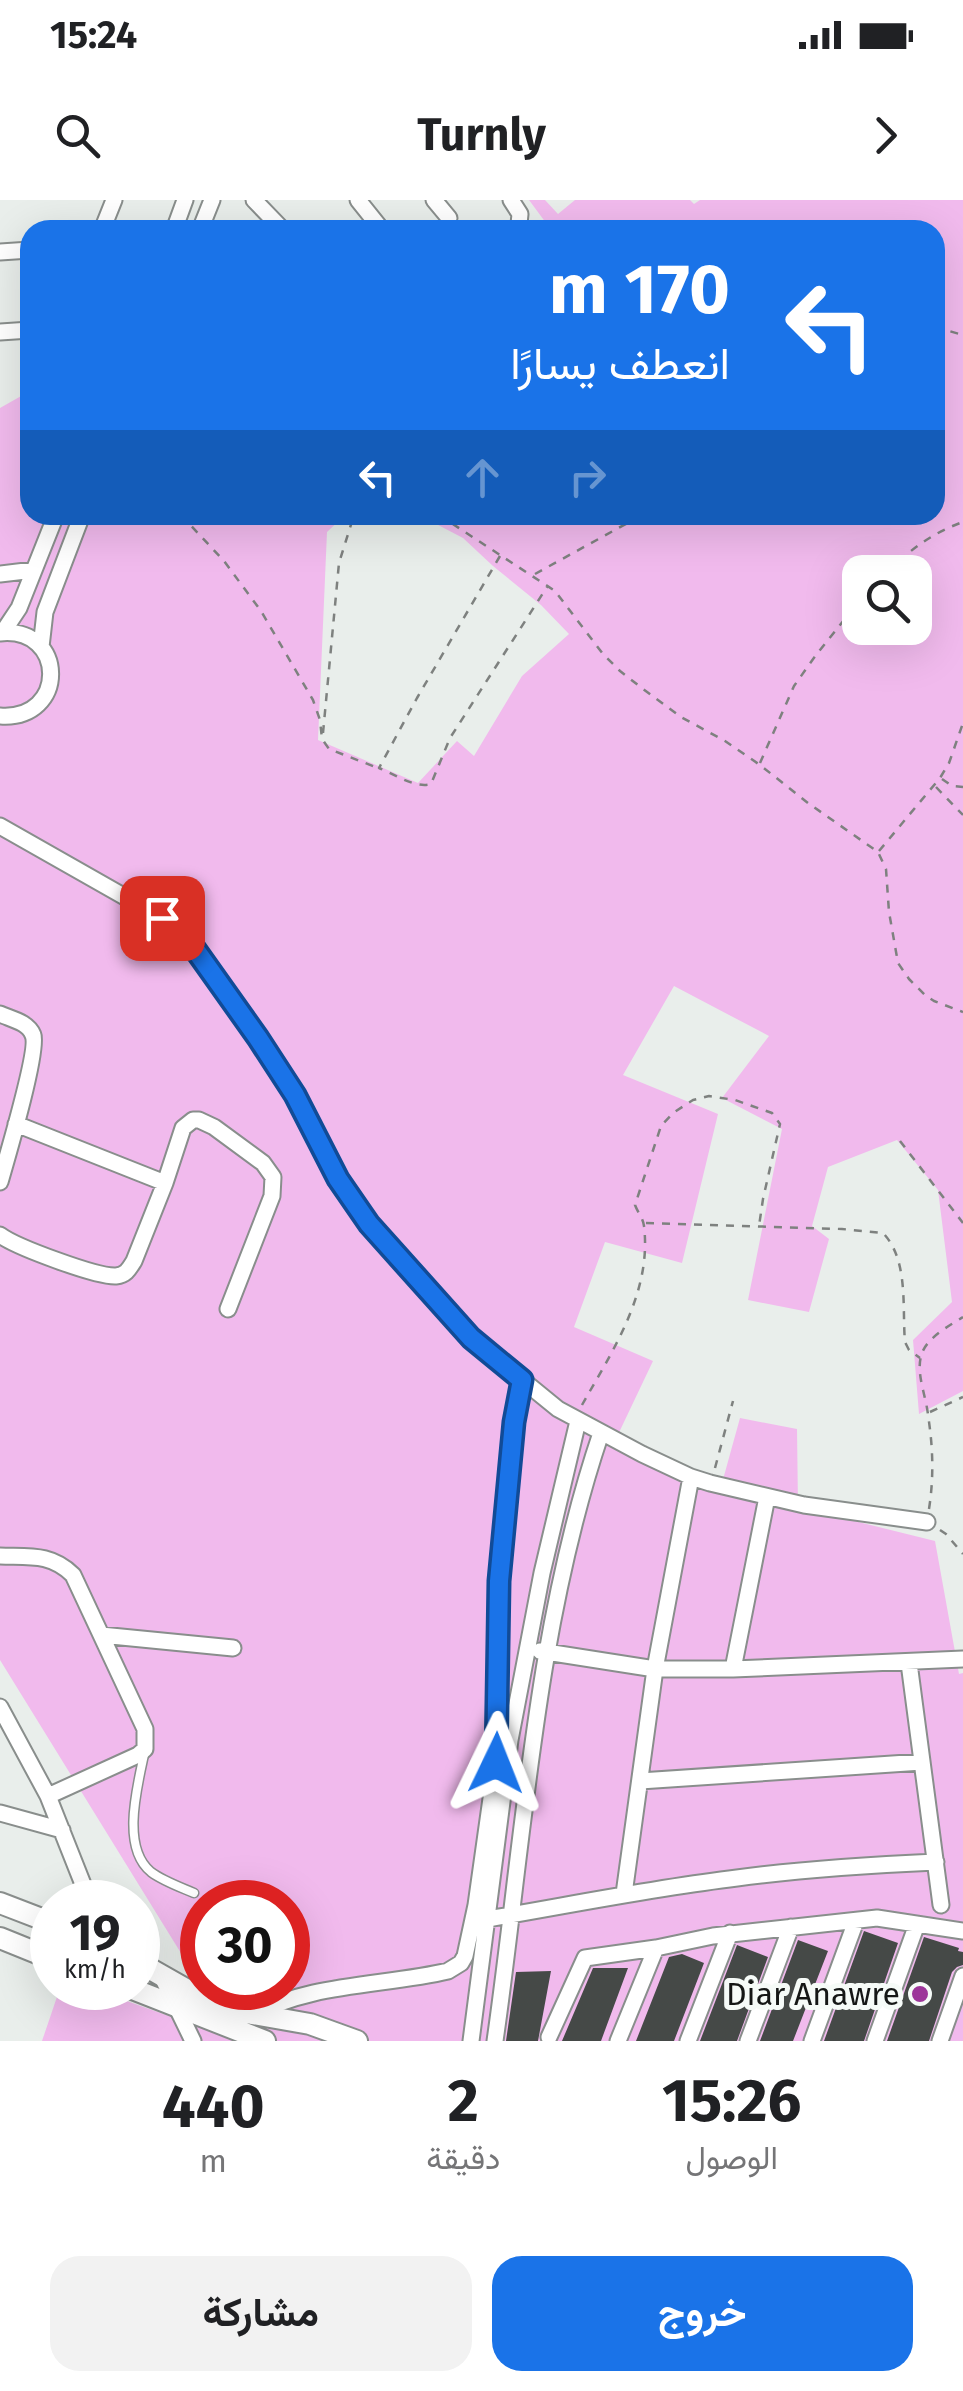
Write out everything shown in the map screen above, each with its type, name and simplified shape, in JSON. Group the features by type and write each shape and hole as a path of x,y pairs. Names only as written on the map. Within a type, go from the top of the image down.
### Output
{"street":[{"path":"254,200 273,220"},
{"path":"358,200 374,220"},
{"path":"434,200 450,218"},
{"path":"2,632 19,608 52,525"},
{"path":"41,647 45,612 78,525"},
{"path":"0,574 34,570"},
{"path":"0,733 7,716 38,706 46,695 51,669 41,647 29,636 2,632"},
{"path":"0,826 162,918 192,945 295,1095 351,1201 471,1338 522,1380 576,1420 710,1484 804,1505 927,1522"},
{"path":"0,1014 23,1024 34,1037 0,1182"},
{"path":"0,1235 15,1245 105,1275 118,1276 128,1271 183,1128 199,1120 263,1164 273,1177 272,1196 228,1309"},
{"path":"16,1124 165,1183"},
{"path":"236,2030 256,2013 304,1996 448,1971 465,1956 496,1763 499,1581 514,1422 522,1380"},
{"path":"471,2041 510,1740 576,1420"},
{"path":"496,2041 548,1652 579,1502 601,1433"},
{"path":"624,1894 655,1669 691,1477"},
{"path":"732,1668 767,1497"},
{"path":"0,1556 52,1559 73,1575 145,1730 145,1748 138,1755 48,1796"},
{"path":"101,1635 233,1648"},
{"path":"526,1648 655,1669 963,1660"},
{"path":"909,1662 941,1904"},
{"path":"0,1707 48,1796 81,1880"},
{"path":"640,1781 922,1762"},
{"path":"0,1813 62,1830"},
{"path":"487,1920 738,1877 936,1862"},
{"path":"0,1903 30,1915"},
{"path":"549,2037 585,1958 730,1934 877,1918 963,1931"},
{"path":"812,2041 856,1921"},
{"path":"875,2041 918,1924"},
{"path":"748,2041 791,1927"},
{"path":"688,2041 730,1934"},
{"path":"0,1938 30,1950"},
{"path":"618,2041 656,1948"},
{"path":"161,1975 219,2008 310,2024 356,2041"},
{"path":"161,1975 193,2041"},
{"path":"940,2041 963,1976"},
{"path":"160,2000 265,2041"}],"lane":[{"path":"145,1748 134,1817 138,1855 154,1874 180,1886"}],"path":[{"path":"907,555 945,529 963,522"},
{"path":"191,525 261,611 313,700 322,740 329,749 424,787 431,784 450,738 548,585"},
{"path":"322,740 339,563 351,525"},
{"path":"454,525 548,585 620,671 681,717 760,765 878,852 886,869 898,963 926,996 963,1012"},
{"path":"534,575 624,525"},
{"path":"379,768 500,556"},
{"path":"760,765 794,686 842,622"},
{"path":"878,852 940,778 963,724"},
{"path":"940,778 963,788"},
{"path":"934,786 963,815"},
{"path":"576,1420 636,1300 643,1268 644,1222 636,1208 636,1197 661,1126 692,1100 709,1096 752,1105 779,1120 759,1226"},
{"path":"900,1141 963,1223"},
{"path":"644,1222 882,1233 898,1260 906,1346 920,1358"},
{"path":"963,1317 926,1346 919,1370 934,1472 927,1522 946,1534 963,1554"},
{"path":"928,1413 963,1397"},
{"path":"710,1484 733,1402"}],"shaded area":[{"path":"529,200 545,200 558,214 575,200 690,200 694,204 700,200 963,200 963,1391 919,1414 913,1340 952,1302 938,1190 897,1140 828,1167 812,1226 829,1239 809,1312 748,1300 782,1129 722,1098 769,1036 674,986 623,1075 718,1114 682,1263 605,1242 574,1327 653,1361 614,1443 719,1494 740,1418 797,1429 798,1507 935,1541 959,1674 963,1673 963,2041 42,2041 53,2010 152,2010 234,2039 216,2010 310,2010 310,1880 180,1880 180,1951 160,1919 160,1880 136,1880 0,1660 0,408 20,397 20,525 334,525 327,532 318,740 418,783 457,741 474,756 522,676 569,634 463,538 438,525 945,525 945,220 544,220"}],"building":[{"name":"Diar Anawre","path":"864,1931 898,1943 864,2041 824,2041"},
{"name":"Diar Anawre","path":"924,1937 959,1948 963,1965 952,1972 929,2041 887,2041"},
{"name":"Diar Anawre","path":"798,1940 828,1951 793,2041 760,2041"},
{"name":"Diar Anawre","path":"737,1945 768,1957 737,2041 700,2041"},
{"name":"Diar Anawre","path":"682,1954 704,1963 674,2041 636,2041 669,1957"},
{"path":"593,1968 628,1968 601,2041 562,2041"},
{"path":"551,1971 538,2041 506,2041 516,1972"}],"place":[{"name":"Diar Anawre","path":"920,1994"}],"route":[{"path":"162,918 192,945 258,1038 295,1095 351,1201 471,1338 522,1380 514,1422 499,1581 496,1763"}]}
